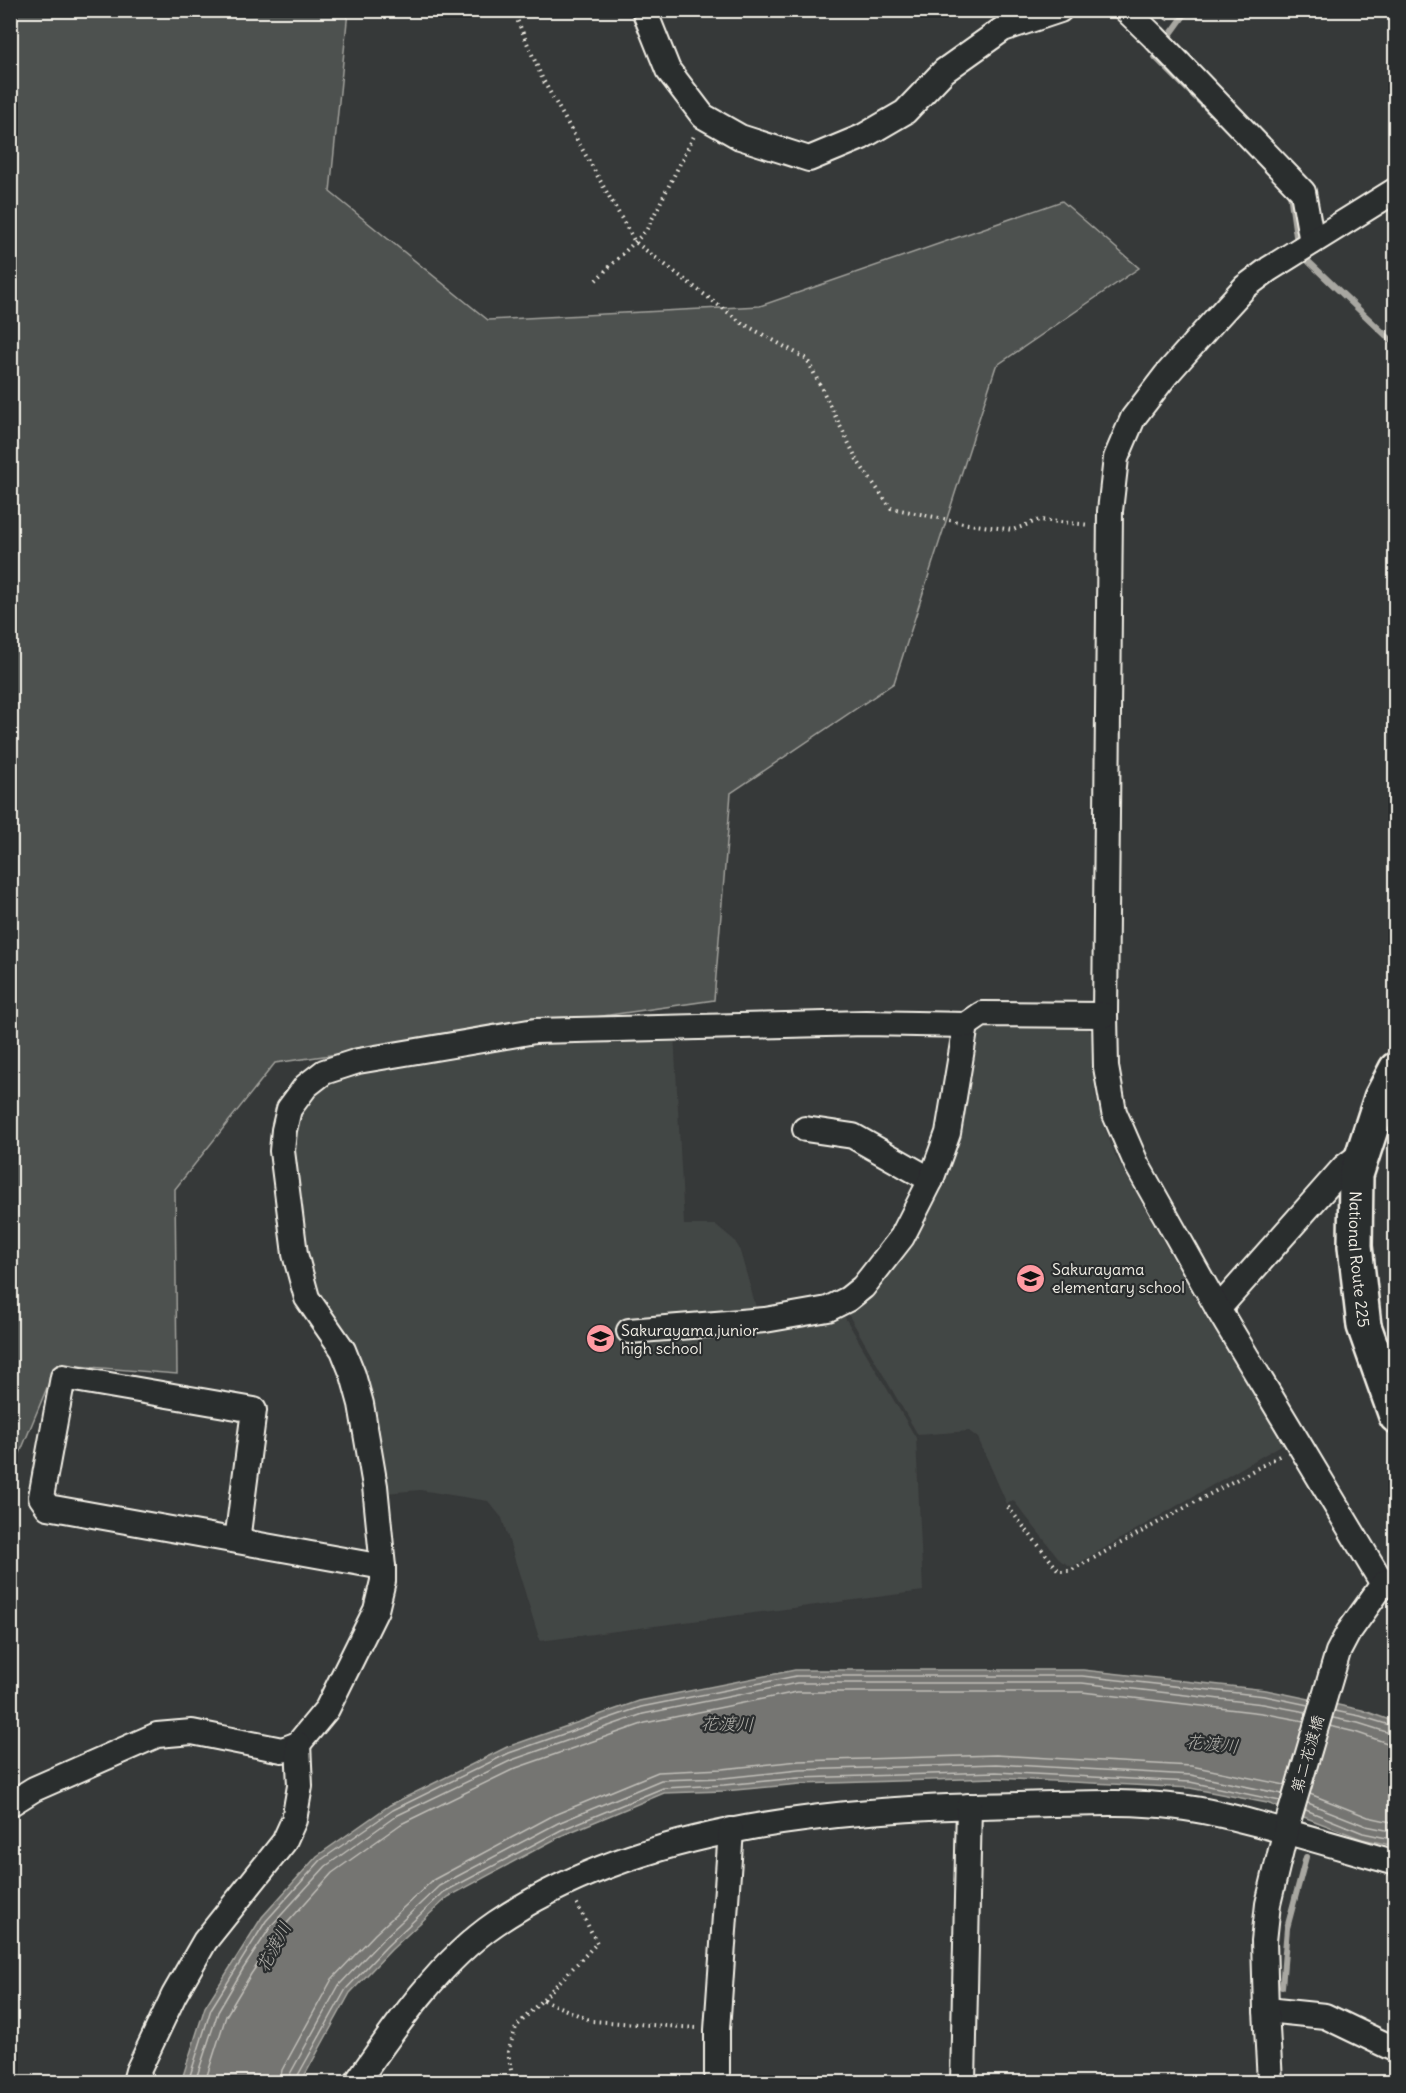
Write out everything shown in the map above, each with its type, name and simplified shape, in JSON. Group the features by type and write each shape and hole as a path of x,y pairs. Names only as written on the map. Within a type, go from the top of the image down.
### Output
{"highway":[{"name":"National Route 225","path":"1395,1069 1381,1098 1356,1175 1355,1246 1364,1326 1395,1416"}],"street":[{"path":"644,10 668,70 703,116 740,137 809,159 862,137 905,112 944,71 1003,29 1060,10"},
{"path":"1126,10 1303,192 1312,242"},
{"path":"1389,1581 1299,1445 1218,1309 1137,1165 1114,1112 1106,1067 1105,1015 1110,511 1116,458 1133,418 1166,375 1245,287 1269,268 1395,190"},
{"path":"10,1804 34,1789 157,1735 192,1732 282,1750 298,1744 327,1709 376,1610 383,1581 383,1567 375,1486 361,1404 343,1350 308,1298 295,1254 282,1150 284,1130 290,1109 306,1086 324,1072 358,1061 536,1031 866,1023 966,1025 982,1014 1105,1015"},
{"path":"629,1330 765,1320 828,1309 848,1299 863,1287 902,1237 931,1180 948,1133 966,1025"},
{"path":"805,1129 853,1136 931,1180"},
{"path":"1218,1309 1344,1167 1364,1152"},
{"path":"237,1541 254,1410 63,1377 41,1497 48,1507 237,1541 383,1567"},
{"name":"第二花渡橋","path":"1270,2082 1265,1932 1268,1904 1287,1828 1338,1652 1348,1633 1389,1581"},
{"path":"135,2082 174,1995 205,1941 284,1842 294,1820 300,1786 298,1744"},
{"path":"357,2082 384,2043 457,1955 493,1925 530,1902 567,1884 650,1852 731,1830 813,1817 969,1806 1140,1803 1207,1811 1287,1828 1395,1863"},
{"path":"963,2082 969,1806"},
{"path":"717,2082 717,2030 731,1830"},
{"path":"1266,2010 1325,2016 1395,2050"}],"path":[{"path":"513,10 543,80 634,242 742,323 807,359 858,462 891,508 968,524 1013,530 1039,520 1110,526"},
{"path":"596,280 646,231 703,116"},
{"path":"1008,1507 1059,1571 1070,1571 1299,1445"},
{"path":"513,2082 508,2052 516,2027 597,1943 567,1884"},
{"path":"543,2000 592,2021 717,2030"}],"shaded area":[{"path":"11,11 348,11 330,192 488,320 760,306 1062,201 1139,268 996,366 894,683 731,793 714,1000 275,1063 175,1189 177,1374 64,1365 53,1373 11,1475"},
{"name":"Sakurayama elementary school","path":"999,1022 1080,1024 1092,1032 1095,1094 1116,1157 1198,1304 1283,1444 1072,1567 1061,1561 1013,1500 1007,1504 978,1438 969,1431 918,1435 844,1307 898,1256 978,1033 985,1027"},
{"name":"Sakurayama junior high school","path":"674,1032 684,1225 716,1225 734,1240 739,1248 762,1328 840,1309 916,1438 923,1591 540,1641 502,1518 488,1501 420,1490 385,1493 315,1297 287,1146 292,1122 326,1080 359,1068 532,1037"}],"water":[{"name":"花渡川","path":"795,1670 1083,1670 1266,1690 1362,1710 1395,1722 1395,1846 1362,1839 1267,1803 1190,1788 996,1778 800,1784 724,1791 664,1793 563,1835 448,1897 391,1950 350,1993 301,2082 181,2082 205,2007 262,1917 317,1856 390,1805 507,1747 639,1701"}],"waterway":[{"path":"1170,35 1188,10"},
{"path":"1157,54 1155,57 1215,117"},
{"path":"1290,193 1296,236"},
{"path":"1309,262 1396,345"},
{"path":"1282,1987 1287,1928 1306,1857"}],"place":[{"name":"Sakurayama elementary school","path":"1031,1278"},
{"name":"Sakurayama junior high school","path":"600,1339"}]}
